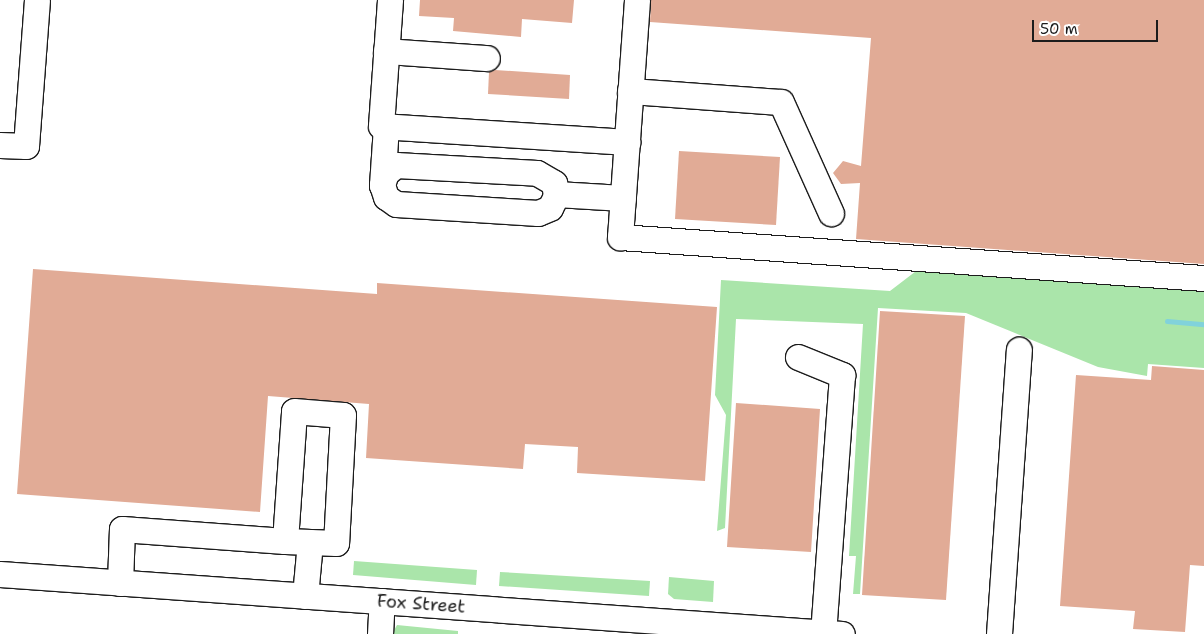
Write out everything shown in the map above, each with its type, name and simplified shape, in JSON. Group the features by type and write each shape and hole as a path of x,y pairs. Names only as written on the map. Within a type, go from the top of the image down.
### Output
{"street":[{"path":"0,145 26,146 38,0"},
{"path":"390,0 380,126 627,142"},
{"path":"637,0 620,237 1204,278"},
{"path":"386,52 487,58"},
{"path":"630,91 781,102 831,213"},
{"path":"382,185 386,173 396,165 537,173 549,178 556,194 550,208 538,213 396,204 386,196 382,185 386,126"},
{"path":"556,194 623,198"},
{"path":"999,634 1019,350"},
{"path":"798,357 842,375 833,633"},
{"path":"120,583 122,529 298,541 336,543 343,415 294,411 298,541 305,596"},
{"name":"Fox Street","path":"0,574 382,601 628,626 833,633"},
{"path":"380,634 382,601"}],"green space":[{"path":"941,252 1204,272 1204,368 1148,364 1147,376 1098,367 966,313 878,308 860,594 853,594 856,556 849,556 863,324 736,319 725,528 717,531 726,415 715,395 721,280 890,291"},
{"path":"354,561 477,570 476,585 353,575"},
{"path":"500,572 650,581 649,596 499,586"},
{"path":"669,577 714,581 713,602 674,599 668,594"},
{"path":"397,625 458,631 458,634 392,634"}],"building":[{"path":"420,0 574,0 572,23 522,19 521,37 453,31 454,18 419,16"},
{"path":"651,0 1204,0 1204,264 856,239 860,183 841,184 833,173 843,161 861,166 871,38 650,22"},
{"path":"495,70 570,75 569,99 488,94 489,72"},
{"path":"679,151 780,157 776,225 675,219"},
{"path":"33,269 377,294 377,283 717,307 705,481 577,473 578,447 525,444 523,469 366,458 369,404 268,396 260,512 17,494"},
{"path":"880,311 965,316 946,600 862,595"},
{"path":"1152,366 1204,370 1204,566 1190,565 1185,632 1133,629 1135,611 1060,606 1076,375 1151,380"},
{"path":"736,403 820,409 811,552 727,547"}],"waterway":[{"path":"1167,321 1204,324"}]}
